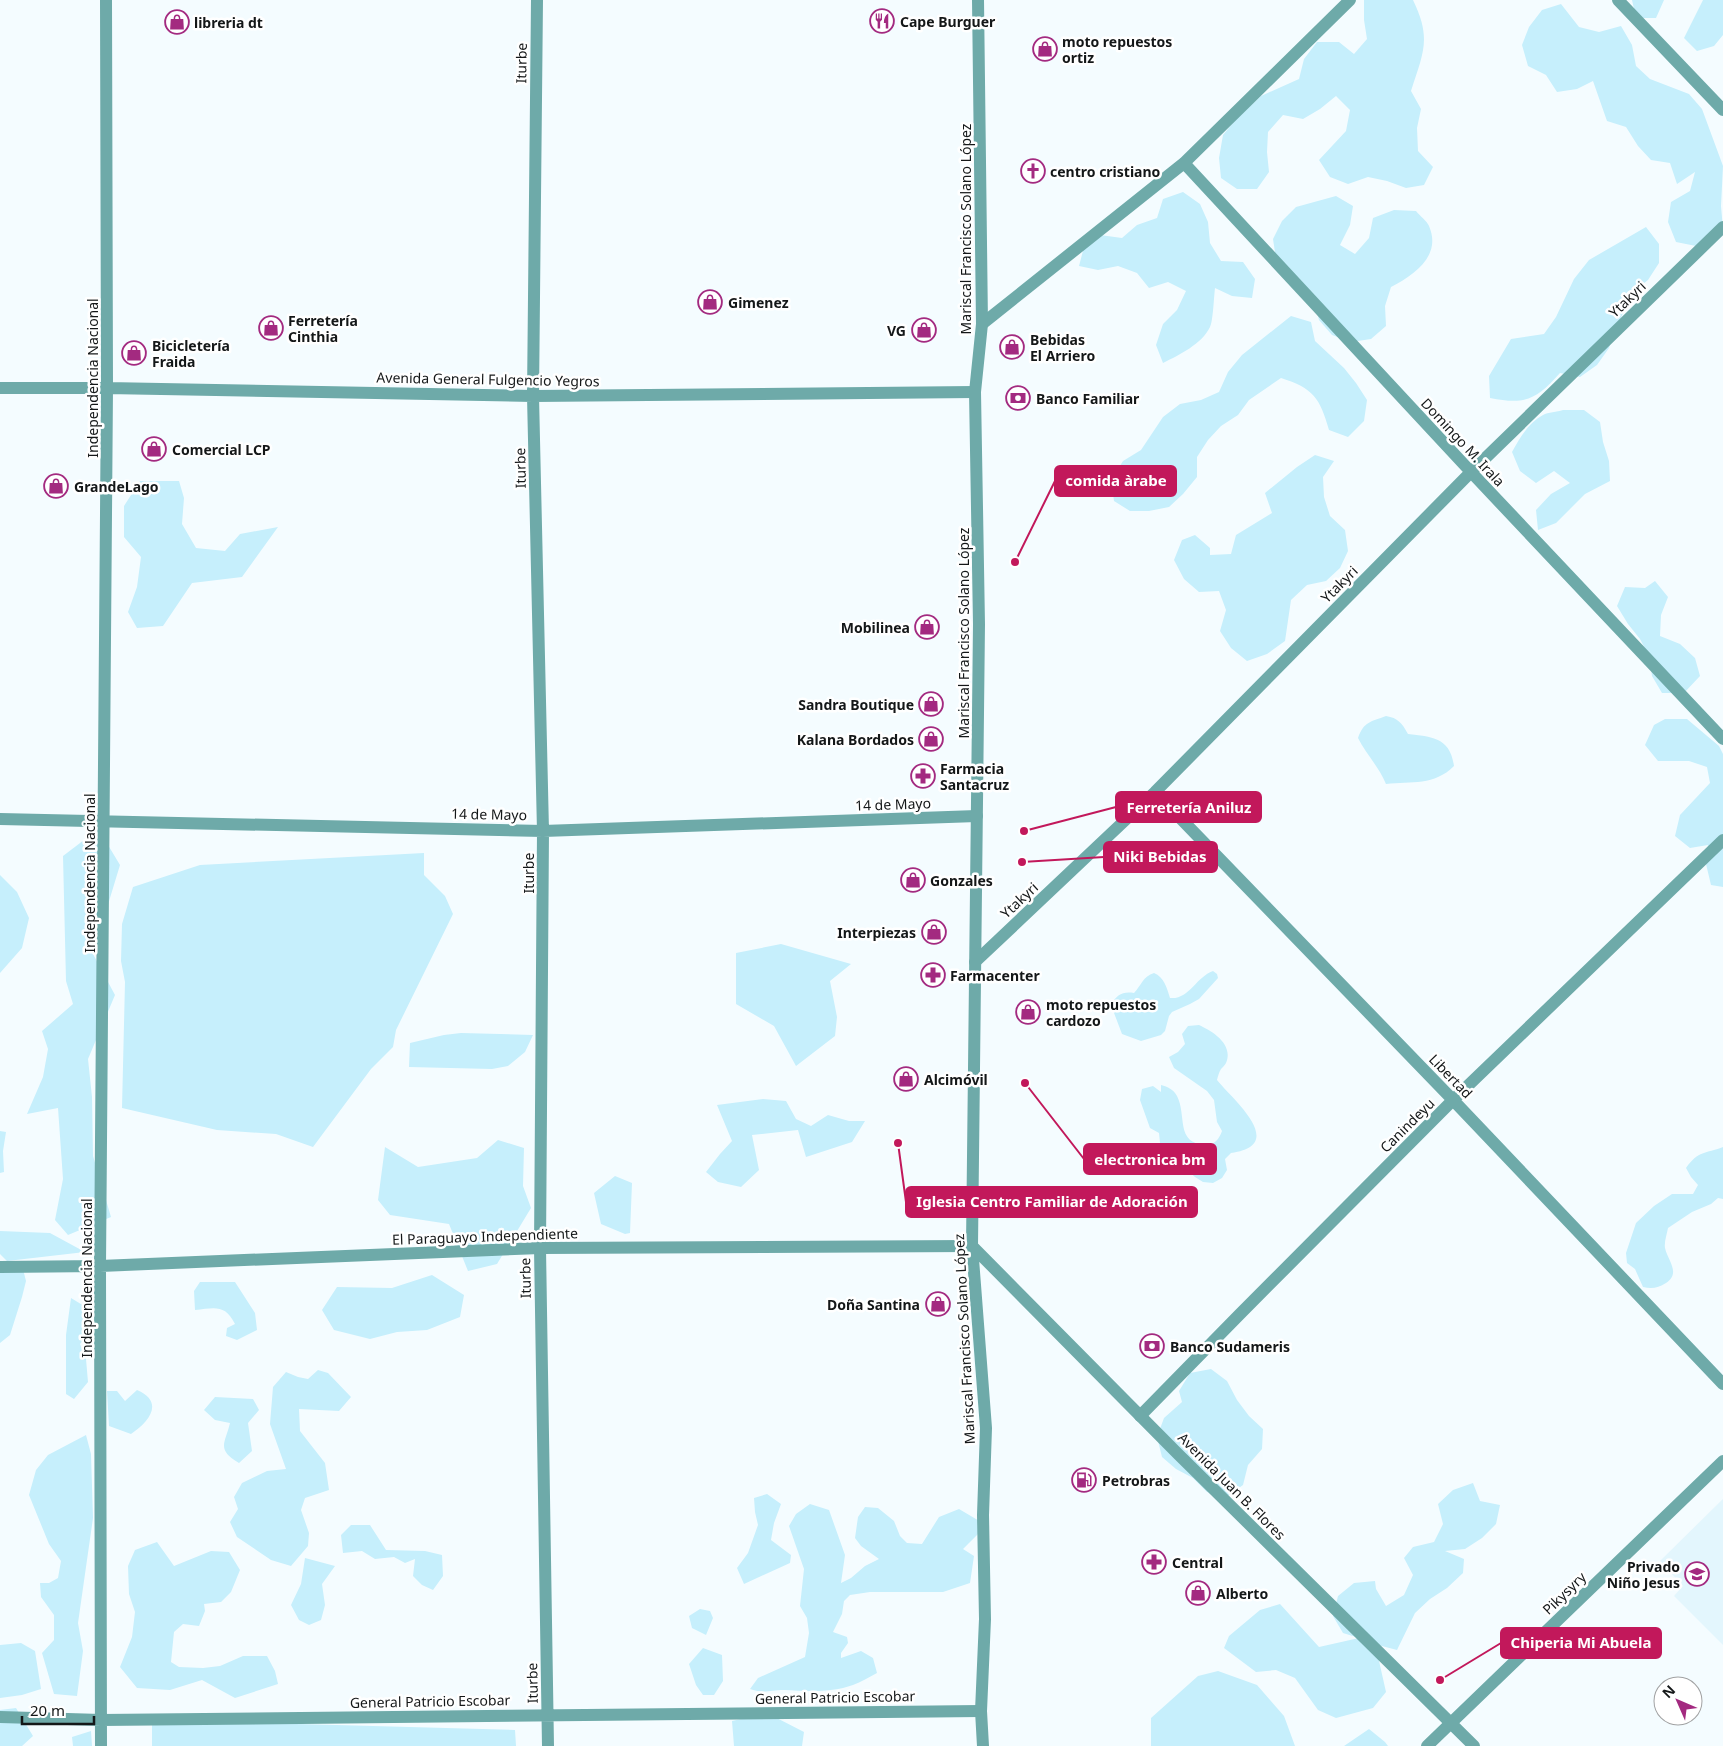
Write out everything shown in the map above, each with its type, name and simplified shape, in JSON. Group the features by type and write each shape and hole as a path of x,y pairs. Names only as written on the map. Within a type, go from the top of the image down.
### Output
{"street":[{"name":"Independencia Nacional","path":"101,1746 100,1266 107,388 106,0"},
{"name":"Iturbe","path":"537,0 533,396 543,831 540,1248 548,1746"},
{"name":"Mariscal Francisco Solano López","path":"978,0 982,324 975,392 979,624 972,1246 986,1428 983,1515 985,1619 981,1711 983,1746"},
{"path":"982,324 1184,163 1350,0"},
{"path":"1618,0 1723,110"},
{"name":"Domingo M. Irala","path":"1184,163 1471,472 1723,739"},
{"name":"Ytakyri","path":"975,962 1155,792 1471,472 1723,227"},
{"name":"Avenida General Fulgencio Yegros","path":"0,388 107,388 533,396 975,392"},
{"name":"Libertad","path":"1155,792 1453,1100 1723,1384"},
{"name":"14 de Mayo","path":"0,819 543,831 977,816"},
{"name":"Canindeyu","path":"1140,1416 1453,1100 1723,840"},
{"name":"El Paraguayo Independiente","path":"0,1267 100,1266 540,1248 972,1246"},
{"name":"Avenida Juan B. Flores","path":"972,1246 1140,1416 1474,1746"},
{"name":"Pikysyry","path":"1427,1746 1723,1461"},
{"name":"General Patricio Escobar","path":"0,1717 101,1720 981,1711"}],"shaded area":[{"path":"1364,0 1413,0 1419,14 1424,36 1424,46 1411,91 1421,109 1417,128 1418,151 1433,167 1424,185 1406,188 1368,177 1348,184 1330,177 1319,160 1346,131 1350,110 1336,96 1320,109 1303,119 1283,115 1268,132 1269,172 1257,189 1237,189 1221,178 1219,158 1223,135 1236,119 1261,96 1299,79 1304,59 1317,42 1339,42 1354,54 1367,39 1364,20"},
{"path":"1632,0 1664,0 1656,18 1636,18"},
{"path":"1703,0 1723,0 1723,35 1714,46 1697,51 1684,38"},
{"path":"1561,4 1579,27 1599,32 1621,26 1632,45 1636,66 1650,79 1689,94 1702,109 1723,166 1721,206 1723,229 1696,246 1676,242 1668,222 1671,202 1690,191 1695,172 1677,184 1670,163 1651,160 1638,146 1626,127 1607,121 1593,81 1577,89 1557,92 1546,75 1528,66 1522,45 1529,27 1542,10"},
{"path":"1183,192 1200,204 1208,222 1210,243 1221,261 1243,262 1255,279 1252,298 1232,296 1215,288 1212,320 1202,339 1163,363 1156,345 1163,324 1177,310 1186,291 1168,282 1149,288 1137,273 1118,266 1098,270 1079,266 1084,247 1100,235 1122,238 1137,225 1157,218 1163,199"},
{"path":"1336,196 1353,206 1350,225 1340,245 1355,254 1369,238 1373,218 1394,210 1416,211 1428,224 1432,237 1432,247 1424,263 1408,277 1391,287 1385,306 1386,326 1371,339 1351,342 1332,335 1319,320 1314,301 1276,259 1273,239 1282,221 1296,207"},
{"path":"1646,227 1659,244 1659,263 1648,280 1633,292 1615,330 1609,348 1597,365 1580,377 1560,373 1537,395 1529,398 1512,401 1490,398 1489,376 1511,339 1544,334 1556,317 1574,279 1589,260"},
{"path":"1291,316 1311,322 1315,341 1344,368 1356,383 1367,400 1364,421 1348,437 1329,430 1322,410 1314,396 1301,386 1281,378 1249,400 1238,415 1221,426 1208,440 1197,457 1197,477 1169,507 1149,511 1130,511 1114,501 1111,480 1123,461 1141,450 1163,417 1180,404 1201,400 1219,392 1228,372 1242,355"},
{"path":"1563,410 1584,410 1600,422 1603,442 1609,461 1610,481 1585,494 1556,523 1538,530 1536,510 1551,494 1570,483 1554,471 1536,483 1520,471 1512,452 1533,422 1545,414"},
{"path":"1315,455 1334,461 1323,477 1324,497 1330,516 1345,530 1348,551 1340,568 1326,581 1307,585 1291,600 1285,641 1267,654 1247,661 1231,648 1220,631 1226,610 1219,591 1199,592 1184,579 1174,560 1182,540 1195,535 1210,548 1210,555 1231,554 1236,535 1272,513 1265,493"},
{"path":"140,481 179,481 184,498 182,524 196,548 225,551 240,534 278,527 242,577 192,583 163,626 137,628 128,612 137,587 141,557 124,537 124,506"},
{"path":"1655,581 1668,597 1661,615 1660,636 1680,644 1695,658 1700,676 1684,693 1662,693 1652,676 1649,656 1640,639 1617,606 1625,587 1645,588"},
{"path":"1386,716 1394,718 1399,722 1408,734 1425,736 1444,744 1449,749 1454,766 1439,777 1431,780 1386,784 1358,738 1366,725"},
{"path":"1665,719 1687,719 1719,746 1723,754 1723,887 1711,885 1706,864 1708,845 1690,848 1675,836 1680,815 1710,783 1707,767 1689,761 1658,761 1645,745 1654,725"},
{"path":"84,840 108,845 120,865 93,954 115,995 88,1059 92,1097 93,1156 111,1217 68,1235 55,1220 63,1179 58,1108 27,1114 43,1077 48,1049 42,1031 73,1004 66,981 63,856"},
{"path":"424,853 424,875 445,896 453,914 396,1030 393,1047 371,1069 313,1147 276,1134 217,1130 122,1108 125,982 121,961 122,924 133,887 200,865"},
{"path":"0,875 17,892 29,918 22,948 0,973"},
{"path":"781,944 851,964 830,981 837,1017 835,1036 796,1066 774,1026 736,1004 736,953"},
{"path":"1213,971 1217,974 1218,978 1199,999 1172,1012 1165,1031 1161,1035 1141,1041 1122,1034 1111,1005 1118,996 1123,993 1134,993 1150,974 1154,973 1163,980 1170,998 1177,998"},
{"path":"1199,1025 1210,1031 1224,1044 1228,1056 1217,1080 1243,1109 1256,1131 1255,1141 1248,1148 1231,1153 1225,1159 1227,1170 1222,1178 1213,1183 1203,1182 1187,1170 1183,1161 1164,1153 1159,1133 1150,1128 1140,1100 1142,1089 1153,1086 1161,1092 1161,1085 1168,1088 1174,1092 1180,1103 1184,1127 1189,1139 1205,1145 1214,1143 1218,1139 1222,1131 1217,1122 1214,1100 1207,1091 1174,1068 1169,1057 1178,1052 1185,1044 1182,1034 1188,1026"},
{"path":"461,1033 533,1035 525,1052 508,1066 492,1069 409,1067 410,1043"},
{"path":"763,1099 786,1101 796,1119 811,1126 828,1115 849,1121 865,1121 852,1142 806,1157 798,1130 752,1135 759,1170 741,1187 718,1182 706,1172 732,1141 717,1105"},
{"path":"0,1131 6,1132 3,1151 4,1172 0,1173"},
{"path":"498,1140 524,1148 523,1186 531,1208 497,1264 468,1271 449,1224 390,1215 378,1200 385,1147 418,1167 477,1158"},
{"path":"1723,1147 1723,1199 1718,1198 1711,1204 1692,1212 1668,1228 1665,1248 1673,1275 1666,1283 1660,1286 1652,1288 1643,1287 1635,1269 1627,1263 1626,1253 1636,1223 1654,1206 1672,1194 1693,1194 1698,1185 1686,1168 1699,1155"},
{"path":"615,1176 632,1183 630,1233 625,1234 601,1224 594,1193"},
{"path":"0,1231 50,1233 85,1252 7,1261 0,1254"},
{"path":"21,1261 26,1281 22,1297 10,1335 0,1343 0,1267"},
{"path":"432,1275 464,1295 460,1317 427,1330 397,1332 370,1339 334,1330 322,1310 337,1287 392,1288"},
{"path":"200,1282 235,1282 255,1313 257,1330 237,1340 226,1336 227,1328 235,1324 223,1310 195,1310 194,1291"},
{"path":"71,1298 89,1309 94,1326 80,1344 86,1359 88,1382 74,1399 66,1394 66,1335"},
{"path":"1211,1369 1227,1381 1237,1400 1249,1416 1263,1429 1262,1449 1248,1465 1243,1485 1226,1497 1207,1492 1193,1478 1176,1469 1162,1457 1157,1437 1164,1418 1182,1402 1179,1391 1190,1373"},
{"path":"318,1370 328,1373 351,1397 339,1411 299,1409 300,1431 325,1463 329,1490 305,1498 301,1510 309,1533 308,1546 291,1566 271,1560 237,1537 230,1522 238,1509 234,1497 242,1483 267,1471 286,1469 270,1424 273,1387 286,1372 308,1379"},
{"path":"137,1390 146,1395 150,1400 152,1406 148,1418 131,1434 109,1426 107,1391 117,1391 125,1401"},
{"path":"215,1397 253,1399 259,1410 248,1423 252,1451 239,1463 227,1454 224,1446 230,1423 215,1420 204,1410"},
{"path":"86,1435 91,1454 93,1518 78,1623 83,1651 77,1696 54,1694 42,1653 54,1640 54,1615 41,1597 40,1583 49,1583 58,1578 61,1561 49,1544 29,1495 36,1470 48,1455"},
{"path":"1473,1483 1480,1501 1500,1505 1496,1524 1482,1538 1465,1549 1445,1551 1464,1559 1463,1573 1415,1613 1397,1650 1378,1645 1377,1652 1386,1692 1373,1708 1336,1718 1318,1710 1295,1678 1276,1670 1256,1672 1224,1648 1229,1636 1260,1610 1280,1604 1319,1647 1359,1638 1343,1633 1333,1616 1338,1596 1354,1583 1375,1581 1376,1589 1386,1606 1404,1595 1413,1575 1404,1558 1413,1547 1434,1542 1443,1524 1438,1504 1453,1490"},
{"path":"767,1494 781,1504 774,1523 771,1540 791,1555 790,1563 744,1584 737,1568 748,1553 758,1525 754,1498"},
{"name":"Privado Niño Jesus","path":"1723,1499 1723,1645 1674,1596 1683,1586 1660,1561"},
{"path":"810,1504 829,1510 845,1555 841,1583 851,1578 865,1566 879,1559 861,1546 855,1538 858,1517 865,1507 878,1508 894,1521 900,1536 907,1543 922,1544 939,1517 959,1509 981,1522 978,1534 963,1549 974,1556 970,1583 943,1592 870,1592 850,1595 844,1601 842,1614 833,1632 847,1637 848,1643 841,1653 841,1658 861,1651 873,1658 877,1673 845,1688 763,1692 750,1689 758,1678 805,1657 809,1633 807,1618 800,1606 804,1569 789,1526 796,1514"},
{"path":"351,1525 370,1525 386,1550 425,1551 442,1555 443,1576 433,1590 422,1585 413,1576 415,1559 405,1563 394,1557 375,1559 362,1551 343,1553 341,1535"},
{"path":"157,1542 174,1566 211,1551 229,1552 240,1570 231,1592 221,1602 204,1604 205,1611 199,1626 183,1624 174,1632 171,1662 179,1667 203,1668 220,1666 243,1656 267,1656 275,1671 278,1684 235,1698 202,1680 170,1690 137,1688 120,1667 132,1637 135,1612 129,1594 128,1566 135,1550"},
{"path":"305,1558 335,1566 322,1584 325,1605 321,1620 309,1625 299,1620 291,1605 301,1584"},
{"path":"700,1609 710,1611 713,1618 706,1635 692,1628 689,1616"},
{"path":"21,1643 35,1651 41,1689 22,1695 0,1698 0,1645"},
{"path":"703,1648 722,1655 723,1681 714,1695 703,1695 696,1685 689,1664"},
{"path":"1218,1671 1257,1685 1284,1716 1295,1746 1151,1746 1151,1718 1198,1676"},
{"path":"16,1708 33,1736 22,1746 0,1746 0,1710"},
{"path":"767,1713 804,1732 802,1746 734,1746 732,1721"},
{"path":"152,1720 515,1730 516,1746 152,1746"},
{"path":"1369,1729 1388,1746 1344,1746"},
{"path":"91,1731 92,1746 73,1746 72,1737"}],"place":[{"name":"Cape Burguer","path":"882,21"},
{"name":"libreria dt","path":"177,22"},
{"name":"moto repuestos ortiz","path":"1045,49"},
{"name":"centro cristiano","path":"1033,171"},
{"name":"Gimenez","path":"710,302"},
{"name":"Ferretería Cinthia","path":"271,328"},
{"name":"VG","path":"924,330"},
{"name":"Bebidas El Arriero","path":"1012,347"},
{"name":"Bicicletería Fraida","path":"134,353"},
{"name":"Banco Familiar","path":"1018,398"},
{"name":"Comercial LCP","path":"154,449"},
{"name":"GrandeLago","path":"56,486"},
{"name":"comida àrabe","path":"1015,562"},
{"name":"Mobilinea","path":"927,627"},
{"name":"Sandra Boutique","path":"931,704"},
{"name":"Kalana Bordados","path":"931,739"},
{"name":"Farmacia Santacruz","path":"923,776"},
{"name":"Ferretería Aniluz","path":"1024,831"},
{"name":"Niki Bebidas","path":"1022,862"},
{"name":"Gonzales","path":"913,880"},
{"name":"Interpiezas","path":"934,932"},
{"name":"Farmacenter","path":"933,975"},
{"name":"moto repuestos cardozo","path":"1028,1012"},
{"name":"Alcimóvil","path":"906,1079"},
{"name":"electronica bm","path":"1025,1083"},
{"name":"Iglesia Centro Familiar de Adoración","path":"898,1143"},
{"name":"Doña Santina","path":"938,1304"},
{"name":"Banco Sudameris","path":"1152,1346"},
{"name":"Petrobras","path":"1084,1480"},
{"name":"Central","path":"1154,1562"},
{"name":"Privado Niño Jesus","path":"1697,1574"},
{"name":"Alberto","path":"1198,1593"},
{"name":"Chiperia Mi Abuela","path":"1440,1680"}]}
